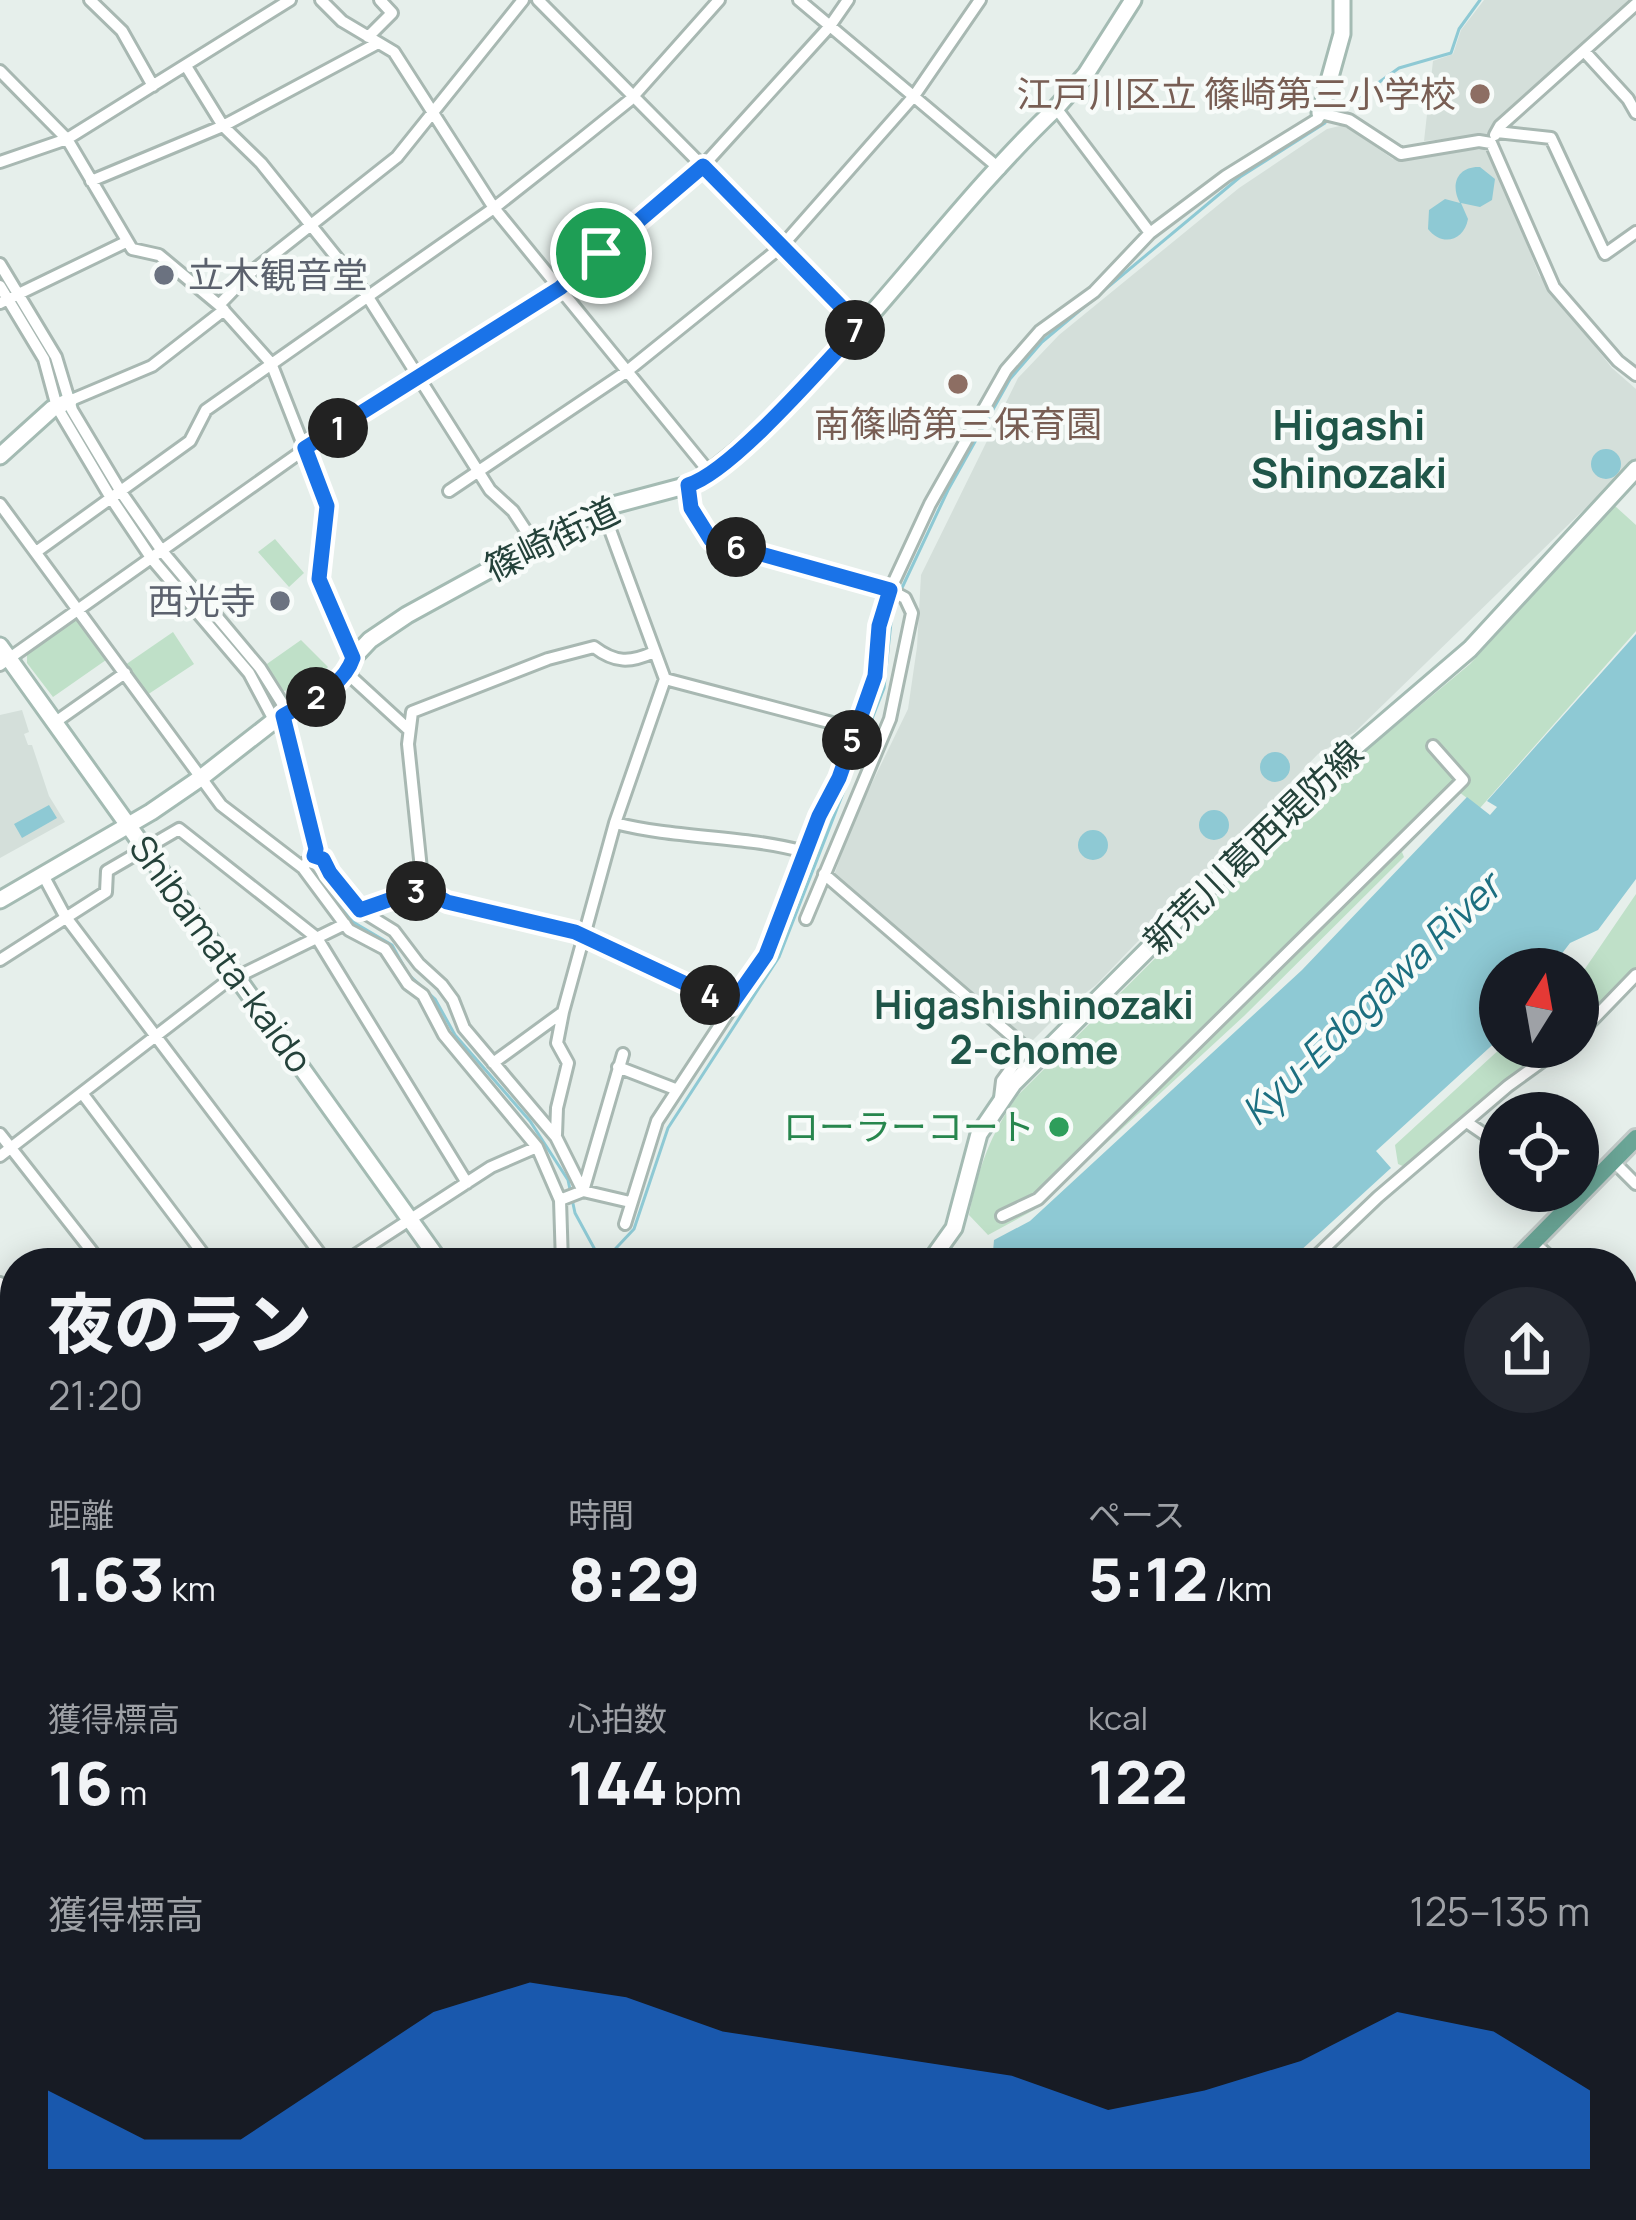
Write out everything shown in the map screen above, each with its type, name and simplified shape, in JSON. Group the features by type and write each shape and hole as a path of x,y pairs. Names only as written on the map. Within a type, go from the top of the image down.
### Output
{"main road":[{"name":"篠崎街道","path":"0,901 202,777 350,666 370,640 407,614 602,508 688,485 710,473 782,411 1056,108 1086,74 1132,0"},
{"path":"1320,113 1342,34 1342,0"},
{"path":"0,456 63,403"},
{"name":"新荒川葛西堤防線","path":"940,1248 954,1228 970,1156 1000,1098 1317,780 1470,649 1636,469"},
{"name":"Shibamata-kaido","path":"3,657 430,1248"},
{"path":"1599,1173 1636,1138"},
{"path":"1530,1248 1559,1212"}],"street":[{"path":"90,0 122,31 153,86"},
{"path":"0,162 68,139 290,0"},
{"path":"321,0 342,21 394,52 494,208 710,473"},
{"path":"92,181 223,126 373,40 392,13 380,0"},
{"path":"63,403 152,366 222,307 249,274 398,158 523,0"},
{"path":"538,0 860,326"},
{"path":"36,552 190,441 206,410 494,208 633,96 718,0"},
{"path":"799,0 1000,169"},
{"path":"3,657 78,610 305,448 560,288 703,166 848,0"},
{"path":"449,491 626,372 781,247 914,96 980,0"},
{"path":"1494,138 1636,4"},
{"path":"1584,51 1636,113"},
{"path":"186,66 223,126 261,164 367,294 490,490 514,511 534,543"},
{"path":"0,71 68,139 132,249 160,255 222,307 271,362 327,506 319,579 350,666 408,729"},
{"path":"1056,108 1150,233"},
{"path":"625,1224 647,1142 675,1089 766,955 875,676 879,626 890,590 930,504 1006,370 1040,331 1094,292 1150,233 1226,176 1318,119 1320,113 1349,120 1401,154 1494,138 1551,138 1605,254 1636,232"},
{"path":"1494,138 1554,287 1618,361 1636,375"},
{"path":"9,298 126,242"},
{"path":"0,264 9,298"},
{"path":"0,286 116,495 157,555 260,668 281,703 278,718 306,800 316,849 303,868"},
{"path":"688,485 691,508 711,540 890,590 905,598 912,614 890,719 806,919"},
{"path":"0,504 221,805 303,868 349,930 385,949 408,984 423,995 444,1035 537,1147 560,1200 562,1248"},
{"path":"556,1137 557,1108 568,1063 557,1043 563,1012 614,823 665,679 602,508"},
{"path":"423,888 408,729 412,712 548,658 594,647 611,661 636,660 654,652"},
{"path":"55,723 125,673"},
{"path":"665,679 855,729"},
{"path":"1002,1216 1038,1198 1463,780 1433,746"},
{"path":"614,823 805,852"},
{"path":"0,960 106,892 107,871 179,829 317,938 467,1184"},
{"path":"314,856 323,859 364,912 394,931 442,985 464,1028 556,1137 584,1191"},
{"path":"43,874 65,916 316,1248"},
{"path":"824,874 1026,1048 1002,1081 1000,1098"},
{"path":"364,912 423,888"},
{"path":"423,888 447,902 575,932 731,1005"},
{"path":"5,1152 236,976 345,924"},
{"path":"1599,1013 1636,975"},
{"path":"493,1063 563,1012"},
{"path":"584,1191 623,1054"},
{"path":"618,1067 675,1089"},
{"path":"1325,1248 1378,1197 1533,1068"},
{"path":"82,1093 199,1248"},
{"path":"1468,1123 1479,1131"},
{"path":"0,1134 5,1152 88,1248"},
{"path":"366,1248 491,1167 537,1147"},
{"path":"1613,1161 1636,1184"},
{"path":"560,1200 584,1191 630,1202"},
{"path":"1534,1244 1539,1248"}],"shaded area":[{"name":"江戸川区立 篠崎第三小学校","path":"1484,0 1632,0 1495,126 1493,135 1424,141 1433,61 1453,54 1461,30"},
{"path":"1344,125 1393,159 1482,149 1492,154 1539,275 1612,368 1636,389 1636,459 1355,732 1318,754 1096,985 1031,1042 833,878 853,822 908,709 921,575 1018,378 1059,335 1239,188 1327,129"},
{"path":"22,710 28,745 32,745 49,796 65,822 0,858 0,715"}],"green space":[{"path":"1615,506 1636,525 1636,631 1480,808 1459,792 1402,852 1404,857 1244,1016 1034,1210 988,1235 969,1215 993,1137 1019,1094 1349,765 1470,664"},
{"path":"275,539 304,573 289,587 258,552"},
{"path":"73,620 81,622 106,660 53,697 27,663 27,655"},
{"path":"173,632 194,664 147,695 125,665"},
{"path":"301,640 328,667 310,686 278,692 264,666"},
{"path":"1636,894 1636,969 1599,1009 1599,948"},
{"path":"1479,1068 1531,1068 1502,1092 1479,1092 1479,1111 1451,1134 1447,1130 1405,1167 1398,1164 1395,1145"}],"water":[{"path":"1480,167 1495,179 1492,200 1480,207 1461,203 1468,219 1457,237 1446,240 1434,235 1428,229 1429,210 1445,199 1460,203 1458,178"},
{"path":"1606,449 1617,453 1621,464 1617,475 1606,479 1595,475 1591,464 1595,453"},
{"name":"Kyu-Edogawa River","path":"1636,634 1636,879 1598,930 1566,948 1479,948 1479,1057 1376,1151 1391,1168 1303,1248 993,1248 994,1240 1030,1221 1302,970 1467,797 1490,815 1497,807 1487,801"},
{"path":"1275,752 1286,756 1290,767 1286,778 1275,782 1264,778 1260,767 1264,756"},
{"path":"49,805 57,818 22,838 14,824"},
{"path":"1214,810 1225,814 1229,825 1225,836 1214,840 1203,836 1199,825 1203,814"},
{"path":"1093,830 1104,834 1108,845 1104,856 1093,860 1082,856 1078,845 1082,834"}],"waterway":[{"path":"1343,108 1399,68 1451,53 1459,29 1480,0"},
{"path":"901,590 948,490 1010,379 1042,342 1240,177 1325,123"},
{"path":"0,276 8,290"},
{"path":"50,360 57,379"},
{"path":"81,437 102,470"},
{"path":"126,508 153,550"},
{"path":"160,558 230,643"},
{"path":"616,1248 634,1229 668,1128 779,957 884,688 897,599"},
{"path":"255,673 277,712"},
{"path":"281,727 308,852"},
{"path":"312,861 353,922 392,945 408,974 435,999 455,1035 530,1121 568,1180 575,1213 594,1248"}],"place":[{"name":"江戸川区立 篠崎第三小学校","path":"1480,94"},
{"name":"立木観音堂","path":"164,275"},
{"name":"南篠崎第三保育園","path":"958,384"},
{"name":"西光寺","path":"280,601"},
{"name":"ローラーコート","path":"1059,1127"}],"district":[{"name":"Higashi Shinozaki","path":"1349,449"},
{"name":"Higashishinozaki 2-chome","path":"1034,1028"}],"route":[{"path":"703,166 860,326 782,411 710,473 688,485 691,508 711,540 890,590 879,626 875,676 839,778 819,816 766,955 731,1005 575,932 447,902 423,888 360,910 323,859 314,856 306,800 283,716 348,674 353,658 319,579 327,506 305,448 560,288 601,253 703,166"}]}
